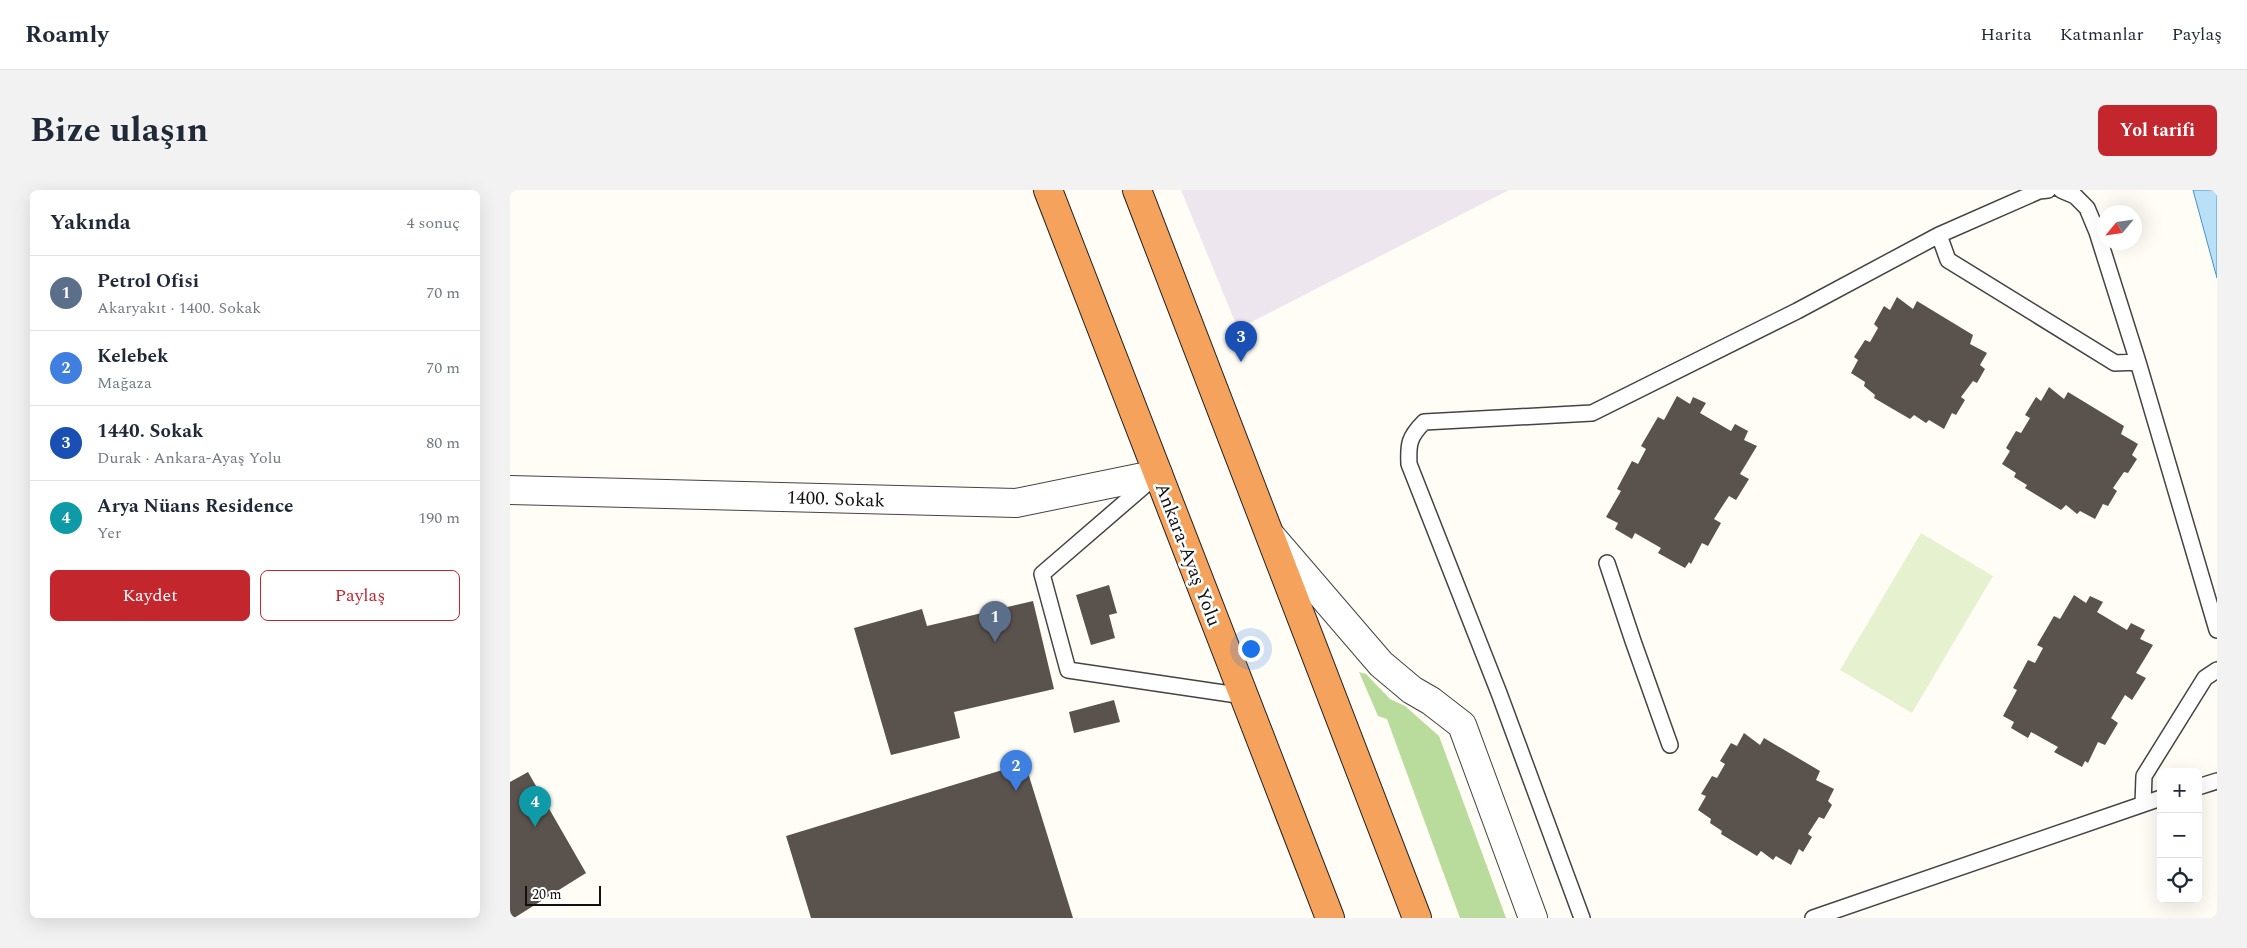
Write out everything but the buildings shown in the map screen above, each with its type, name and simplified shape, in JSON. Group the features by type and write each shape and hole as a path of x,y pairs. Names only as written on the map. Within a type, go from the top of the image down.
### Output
{"highway":[{"name":"Ankara-Ayaş Yolu","path":"1048,190 1330,918"},
{"path":"1137,190 1272,536 1417,918"}],"street":[{"name":"1400. Sokak","path":"510,490 1016,503 1158,474"},
{"path":"1272,536 1381,664 1412,690 1431,701 1462,725 1533,918"}],"lane":[{"path":"1582,918 1499,693 1410,464 1408,446 1414,432 1424,422 1592,413 1797,311 1939,235 2039,191 2048,190"},
{"path":"2061,190 2075,196 2088,208 2138,362 2217,630"},
{"path":"1939,235 1948,260 2114,363 2138,362"},
{"path":"1158,474 1042,574 1068,670 1244,696"},
{"path":"1607,563 1632,641 1670,745"},
{"path":"2143,804 2144,776 2205,678 2217,670"},
{"path":"2202,785 2217,781"},
{"path":"1813,918 2157,799"}],"shaded area":[{"path":"1181,190 1509,190 1238,329"}],"green space":[{"path":"1921,533 1993,576 1912,713 1840,670"},
{"path":"1359,672 1366,674 1390,699 1405,706 1439,736 1506,918 1460,918 1387,719 1378,716"}],"water":[{"path":"2193,190 2217,190 2217,278"}],"place":[{"name":"1440. Sokak","path":"1241,362"},
{"name":"Petrol Ofisi","path":"995,642"},
{"name":"Kelebek","path":"1016,791"},
{"name":"Arya Nüans Residence","path":"535,827"}]}
